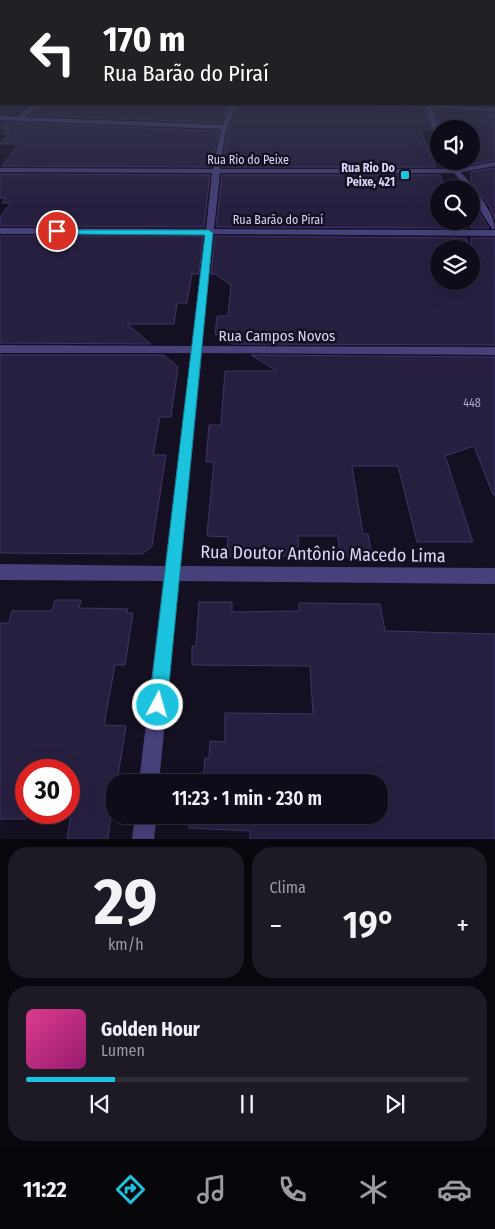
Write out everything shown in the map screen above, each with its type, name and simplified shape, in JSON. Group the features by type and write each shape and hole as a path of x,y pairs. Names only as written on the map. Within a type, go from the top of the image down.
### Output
{"street":[{"path":"150,774 216,171 222,134 225,127"},
{"name":"Rua Rio do Peixe","path":"0,170 456,171 495,164"},
{"path":"456,171 464,180"},
{"path":"480,203 495,227"},
{"name":"Rua Barão do Piraí","path":"0,231 495,234"},
{"name":"Rua Campos Novos","path":"0,349 495,351"},
{"name":"Rua Doutor Antônio Macedo Lima","path":"0,572 495,576"},
{"path":"143,839 145,824"}],"building":[{"path":"128,127 219,131 211,167 2,166 19,144 0,144 10,134 2,134 9,128 1,128"},
{"path":"230,127 430,127 430,129 420,129 430,153 430,167 222,167"},
{"path":"480,127 495,127 495,160 480,163"},
{"path":"495,168 495,220 489,206 480,194 480,180 471,180 471,172"},
{"path":"0,174 210,175 204,227 0,226 0,217 11,203 2,203 6,198 0,198"},
{"path":"222,175 440,175 442,180 430,180 430,228 216,227"},
{"path":"480,214 489,228 480,228"},
{"path":"0,236 203,236 199,274 192,274 187,303 177,303 174,324 127,324 151,344 0,343"},
{"path":"215,236 466,238 467,240 430,240 430,290 480,290 480,240 471,240 471,238 495,238 495,345 232,344 215,334 217,316 228,316 231,285 215,274 211,274"},
{"path":"0,355 164,355 178,367 171,417 160,417 153,455 166,455 152,546 149,549 142,554 0,553"},
{"path":"251,355 495,357 495,495 493,495 474,446 445,456 473,542 417,542 398,466 352,466 363,534 368,534 372,557 340,556 338,536 298,536 299,556 227,556 228,537 208,536 207,534 214,462 206,462 209,425 221,425 225,371 277,371"},
{"path":"55,600 81,600 79,608 128,609 127,613 133,613 125,665 115,665 104,725 126,726 118,774 106,774 106,824 110,824 108,839 67,839 69,824 80,824 80,759 15,759 15,819 0,819 0,623 9,623 12,611 52,611"},
{"path":"199,602 232,602 232,612 299,611 299,603 380,604 385,631 495,634 495,839 250,839 250,831 189,828 189,824 388,824 388,774 204,774 205,758 209,758 210,741 225,742 225,713 313,714 310,666 192,665 192,646 196,646"}],"place":[{"name":"Rua Rio Do Peixe, 421","path":"405,175"}],"route":[{"path":"57,231 209,233 158,705"}]}
